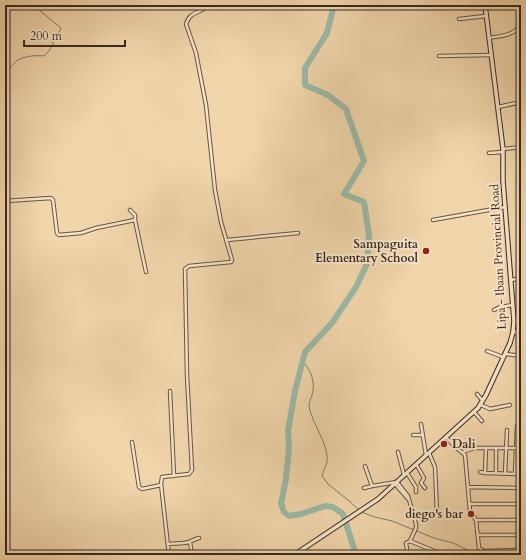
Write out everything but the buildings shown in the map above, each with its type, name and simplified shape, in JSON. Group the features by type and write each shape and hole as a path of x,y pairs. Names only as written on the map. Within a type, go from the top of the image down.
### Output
{"main road":[{"name":"Lipa - Ibaan Provincial Road","path":"294,555 378,499 474,412 482,403 505,355 514,332 505,207 503,151 485,5"},
{"path":"514,332 521,332"}],"street":[{"path":"5,6 12,5"},
{"path":"169,555 161,485 162,477 189,474 192,470 187,375 186,270 189,266 232,262 221,222 215,190 206,105 196,54 186,24 191,14 204,9 206,5"},
{"path":"441,8 463,5"},
{"path":"459,19 486,16"},
{"path":"489,38 509,35 517,29"},
{"path":"439,56 491,55"},
{"path":"498,107 521,102"},
{"path":"489,153 521,148"},
{"path":"5,201 51,198 53,200 57,233 59,235 81,233 96,228 135,220"},
{"path":"433,220 505,207"},
{"path":"130,210 135,215 146,272"},
{"path":"227,240 298,233"},
{"path":"511,280 521,278"},
{"path":"494,310 500,307 513,305"},
{"path":"487,351 505,355 521,356"},
{"path":"170,392 174,476"},
{"path":"477,394 482,403 490,409 510,404"},
{"path":"474,412 482,421"},
{"path":"421,424 427,454 435,467 437,512"},
{"path":"515,474 517,426"},
{"path":"505,474 507,430"},
{"path":"412,435 422,435"},
{"path":"446,436 454,446 463,452 466,458 470,511 476,520 480,548 484,551 521,550"},
{"path":"132,442 139,487 142,489 161,485"},
{"path":"463,452 474,448 521,448"},
{"path":"485,473 486,448"},
{"path":"496,448 496,473"},
{"path":"398,452 405,474 416,487 416,492"},
{"path":"416,464 424,478 421,484 426,488"},
{"path":"365,466 372,486"},
{"path":"480,472 521,474"},
{"path":"364,488 396,483 408,496 416,524 410,540 406,543 408,555"},
{"path":"468,488 521,488"},
{"path":"469,504 521,504"},
{"path":"476,520 521,520"},
{"path":"478,535 521,535"},
{"path":"168,544 190,542 193,539 199,538"},
{"path":"410,540 444,555"},
{"path":"190,542 192,555"}],"waterway":[{"path":"5,70 21,59 31,56 44,56 50,49 61,29 33,5"},
{"path":"334,5 327,33 305,68 305,85 328,95 346,109 364,161 344,194 364,202 369,235 367,264 356,287 332,323 305,352 295,391 288,431 289,448 286,479 281,503 284,512 289,516 301,514 325,506 333,507 343,514 357,555"},
{"path":"302,361 312,376 313,390 309,406 327,455 327,462 322,476 328,484 359,510"},
{"path":"361,512 392,521 434,538 453,543 478,555"}],"place":[{"name":"Sampaguita Elementary School","path":"426,251"},
{"name":"Dali","path":"444,444"},
{"name":"diego's bar","path":"471,514"}]}
